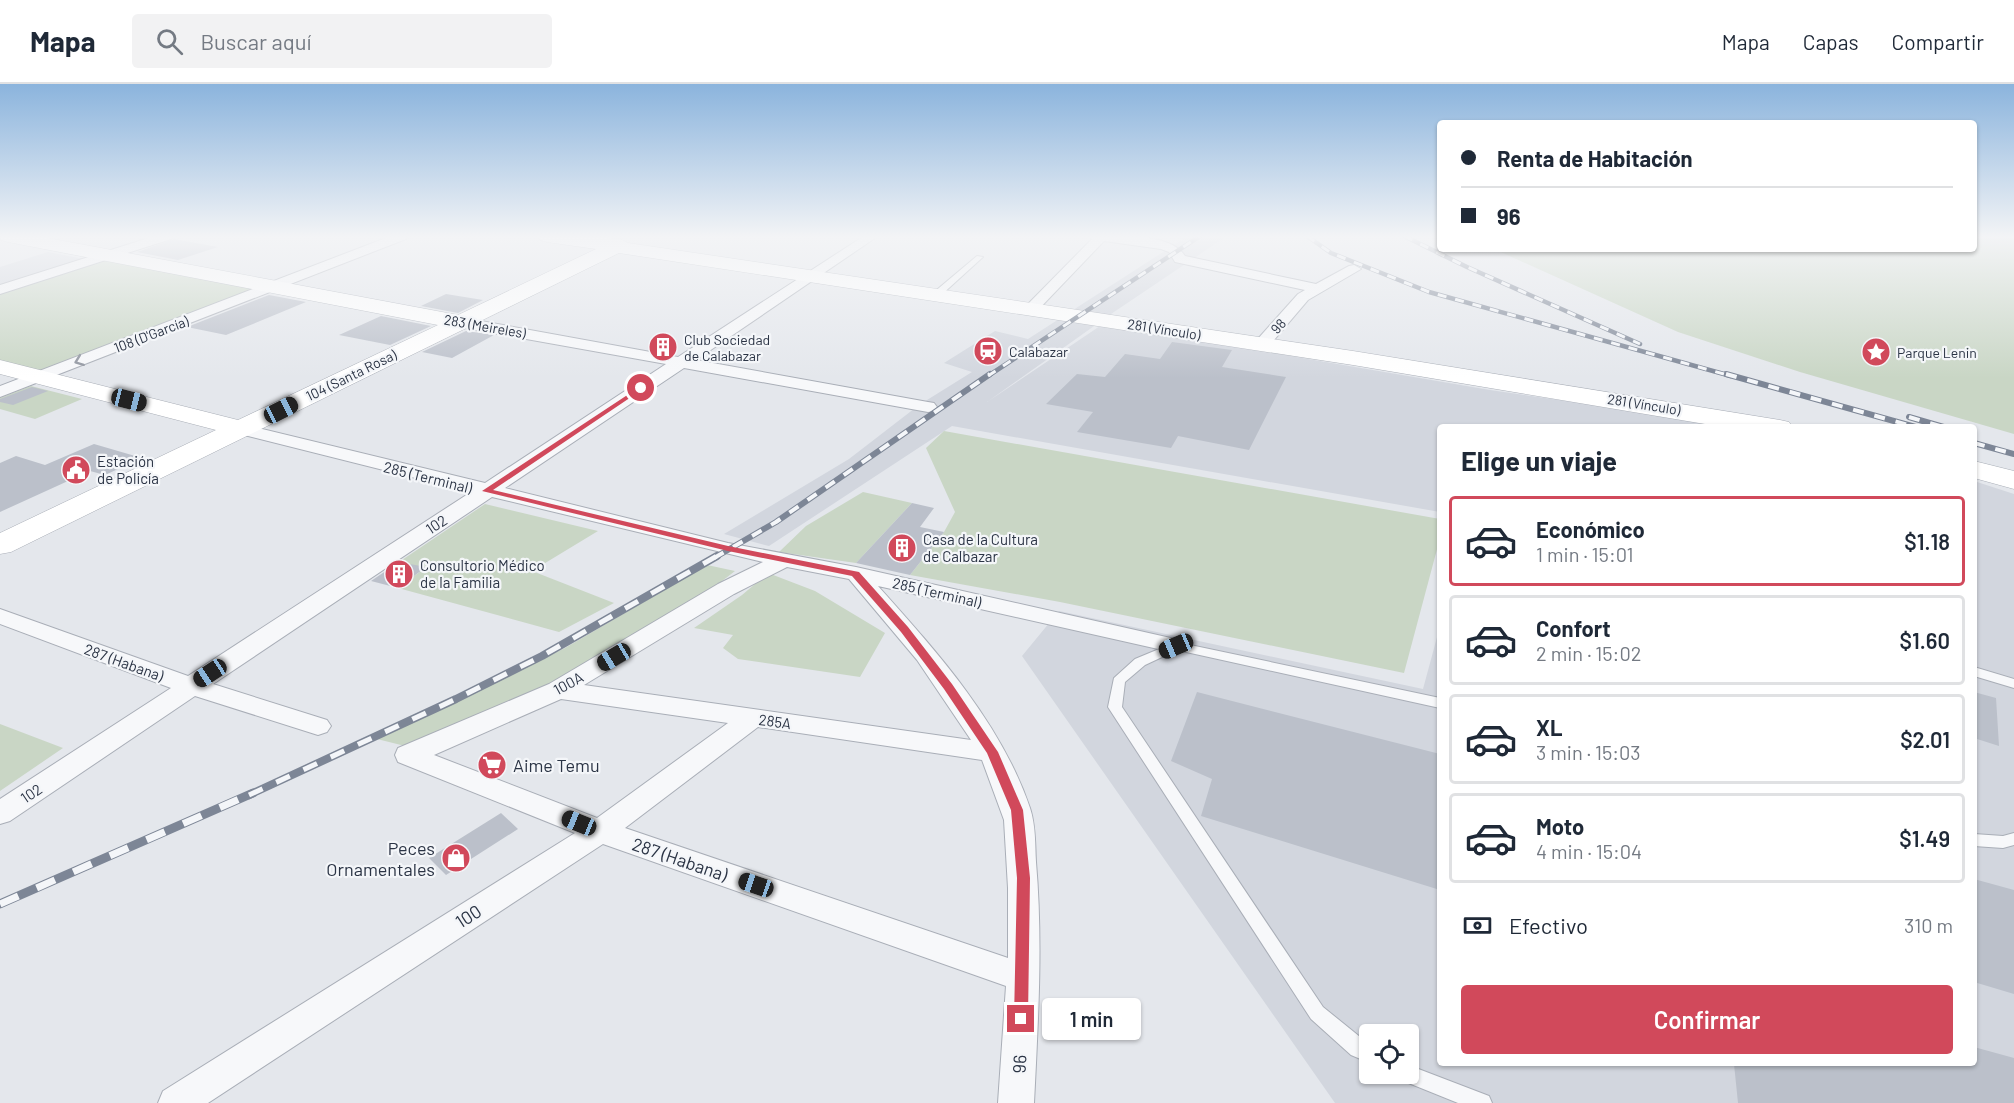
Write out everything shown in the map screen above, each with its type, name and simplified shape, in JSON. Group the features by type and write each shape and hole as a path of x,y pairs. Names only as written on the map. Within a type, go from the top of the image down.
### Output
{"main road":[{"name":"283 (Meireles)","path":"253,284 459,322"},
{"name":"104 (Santa Rosa)","path":"0,545 539,284"},
{"name":"281 (Vínculo)","path":"860,284 1262,344 1755,424"},
{"name":"285 (Terminal)","path":"0,368 242,429"},
{"path":"1977,470 2014,480"}],"street":[{"path":"0,290 20,284"},
{"name":"108 (D'García)","path":"0,392 280,284"},
{"name":"102","path":"0,813 798,284"},
{"path":"1031,309 1056,284"},
{"path":"1294,284 1315,288"},
{"name":"98","path":"1262,344 1303,297 1324,284"},
{"name":"283 (Meireles)","path":"459,322 928,407"},
{"name":"285 (Terminal)","path":"242,429 486,491 782,561 856,574 1176,646"},
{"name":"100A","path":"408,754 558,690 726,590 782,561"},
{"name":"96","path":"856,574 948,686 993,752 1017,810 1023,878 1023,978 1016,1103"},
{"name":"287 (Habana)","path":"0,616 190,686 318,726"},
{"name":"285A","path":"558,690 993,752"},
{"name":"100","path":"176,1103 600,831 753,718"},
{"name":"287 (Habana)","path":"408,754 600,831 1023,978"}],"lane":[{"path":"936,295 949,284"},
{"path":"1359,1050 1317,1013 1115,707 1119,681 1140,662 1176,646 1437,703"},
{"path":"1977,672 2014,684"},
{"path":"1977,840 2004,842 2014,839"},
{"path":"1419,1078 1482,1103"}],"shaded area":[{"path":"1114,284 1156,284 987,402 1103,324 1490,390 1720,424 1437,424 1437,511 952,426 769,546 724,534 849,459 919,405 972,372 944,363 995,331 1028,339"},
{"path":"1977,482 2014,494 2014,1103 1335,1103 1022,656 1059,611 1423,689 1437,637 1437,1066 1977,1066"}],"green space":[{"path":"20,284 253,284 271,287 38,377 0,367 0,290"},
{"name":"Parque Lenin","path":"1571,284 2014,284 2014,434 1800,372 1678,332"},
{"path":"31,386 82,399 35,419 0,409 0,398"},
{"path":"944,431 1437,518 1437,549 1404,673 1060,602 910,575 944,532 955,512 926,448"},
{"path":"863,492 912,503 856,563 779,552 806,526"},
{"path":"485,504 598,531 532,571 614,603 559,632 398,588 425,568 399,562"},
{"path":"707,565 735,571 704,595 661,622 543,687 405,746 377,739 565,648"},
{"path":"768,573 815,591 885,633 860,677 738,659 723,648 733,635 694,628 742,595"},
{"path":"0,724 63,748 0,791"}],"building":[{"path":"446,294 483,300 458,313 421,306"},
{"path":"269,295 306,302 226,335 187,327"},
{"path":"381,316 431,326 390,345 339,335"},
{"path":"466,331 494,335 452,358 422,352"},
{"path":"1172,342 1232,350 1222,367 1286,377 1249,450 1178,436 1171,448 1077,432 1093,412 1046,404 1077,374 1105,377 1125,354 1160,359"},
{"path":"32,387 48,391 13,405 0,402 0,399"},
{"path":"94,444 142,458 105,475 90,471 0,512 0,463 16,456 45,465"},
{"name":"Casa de la Cultura de Calbazar","path":"912,503 934,508 920,527 944,532 910,575 856,563"},
{"name":"Consultorio Médico de la Familia","path":"399,562 426,567 398,588 371,581"},
{"path":"1197,692 1437,753 1437,889 1201,816 1212,779 1171,761"},
{"path":"1977,693 1996,698 1999,746 1977,739"},
{"path":"501,813 518,829 446,875 429,858"},
{"path":"1977,880 2014,890 2014,994 1977,983"},
{"path":"1977,1048 2014,1058 2014,1103 1738,1103 1734,1066 1977,1066"}],"railway":[{"path":"988,376 1128,284"},
{"path":"1408,284 1429,292 1731,376"},
{"path":"1504,284 1640,344"},
{"path":"714,558 776,522 990,374"},
{"path":"1726,374 1905,424"},
{"path":"1909,417 1933,424"},
{"path":"1977,444 2014,454"},
{"path":"249,795 456,699 542,656 717,556"},
{"path":"0,904 253,793"}],"place":[{"name":"Club Sociedad de Calabazar","path":"663,347"},
{"name":"Calabazar","path":"988,351"},
{"name":"Parque Lenin","path":"1876,352"},
{"name":"Estación de Policía","path":"76,470"},
{"name":"Casa de la Cultura de Calbazar","path":"902,548"},
{"name":"Consultorio Médico de la Familia","path":"399,574"},
{"name":"Aime Temu","path":"492,765"},
{"name":"Peces Ornamentales","path":"456,858"}],"route":[{"path":"641,388 486,491 728,549 856,574 948,686 993,752 1017,810 1023,878 1021,1019"}]}
